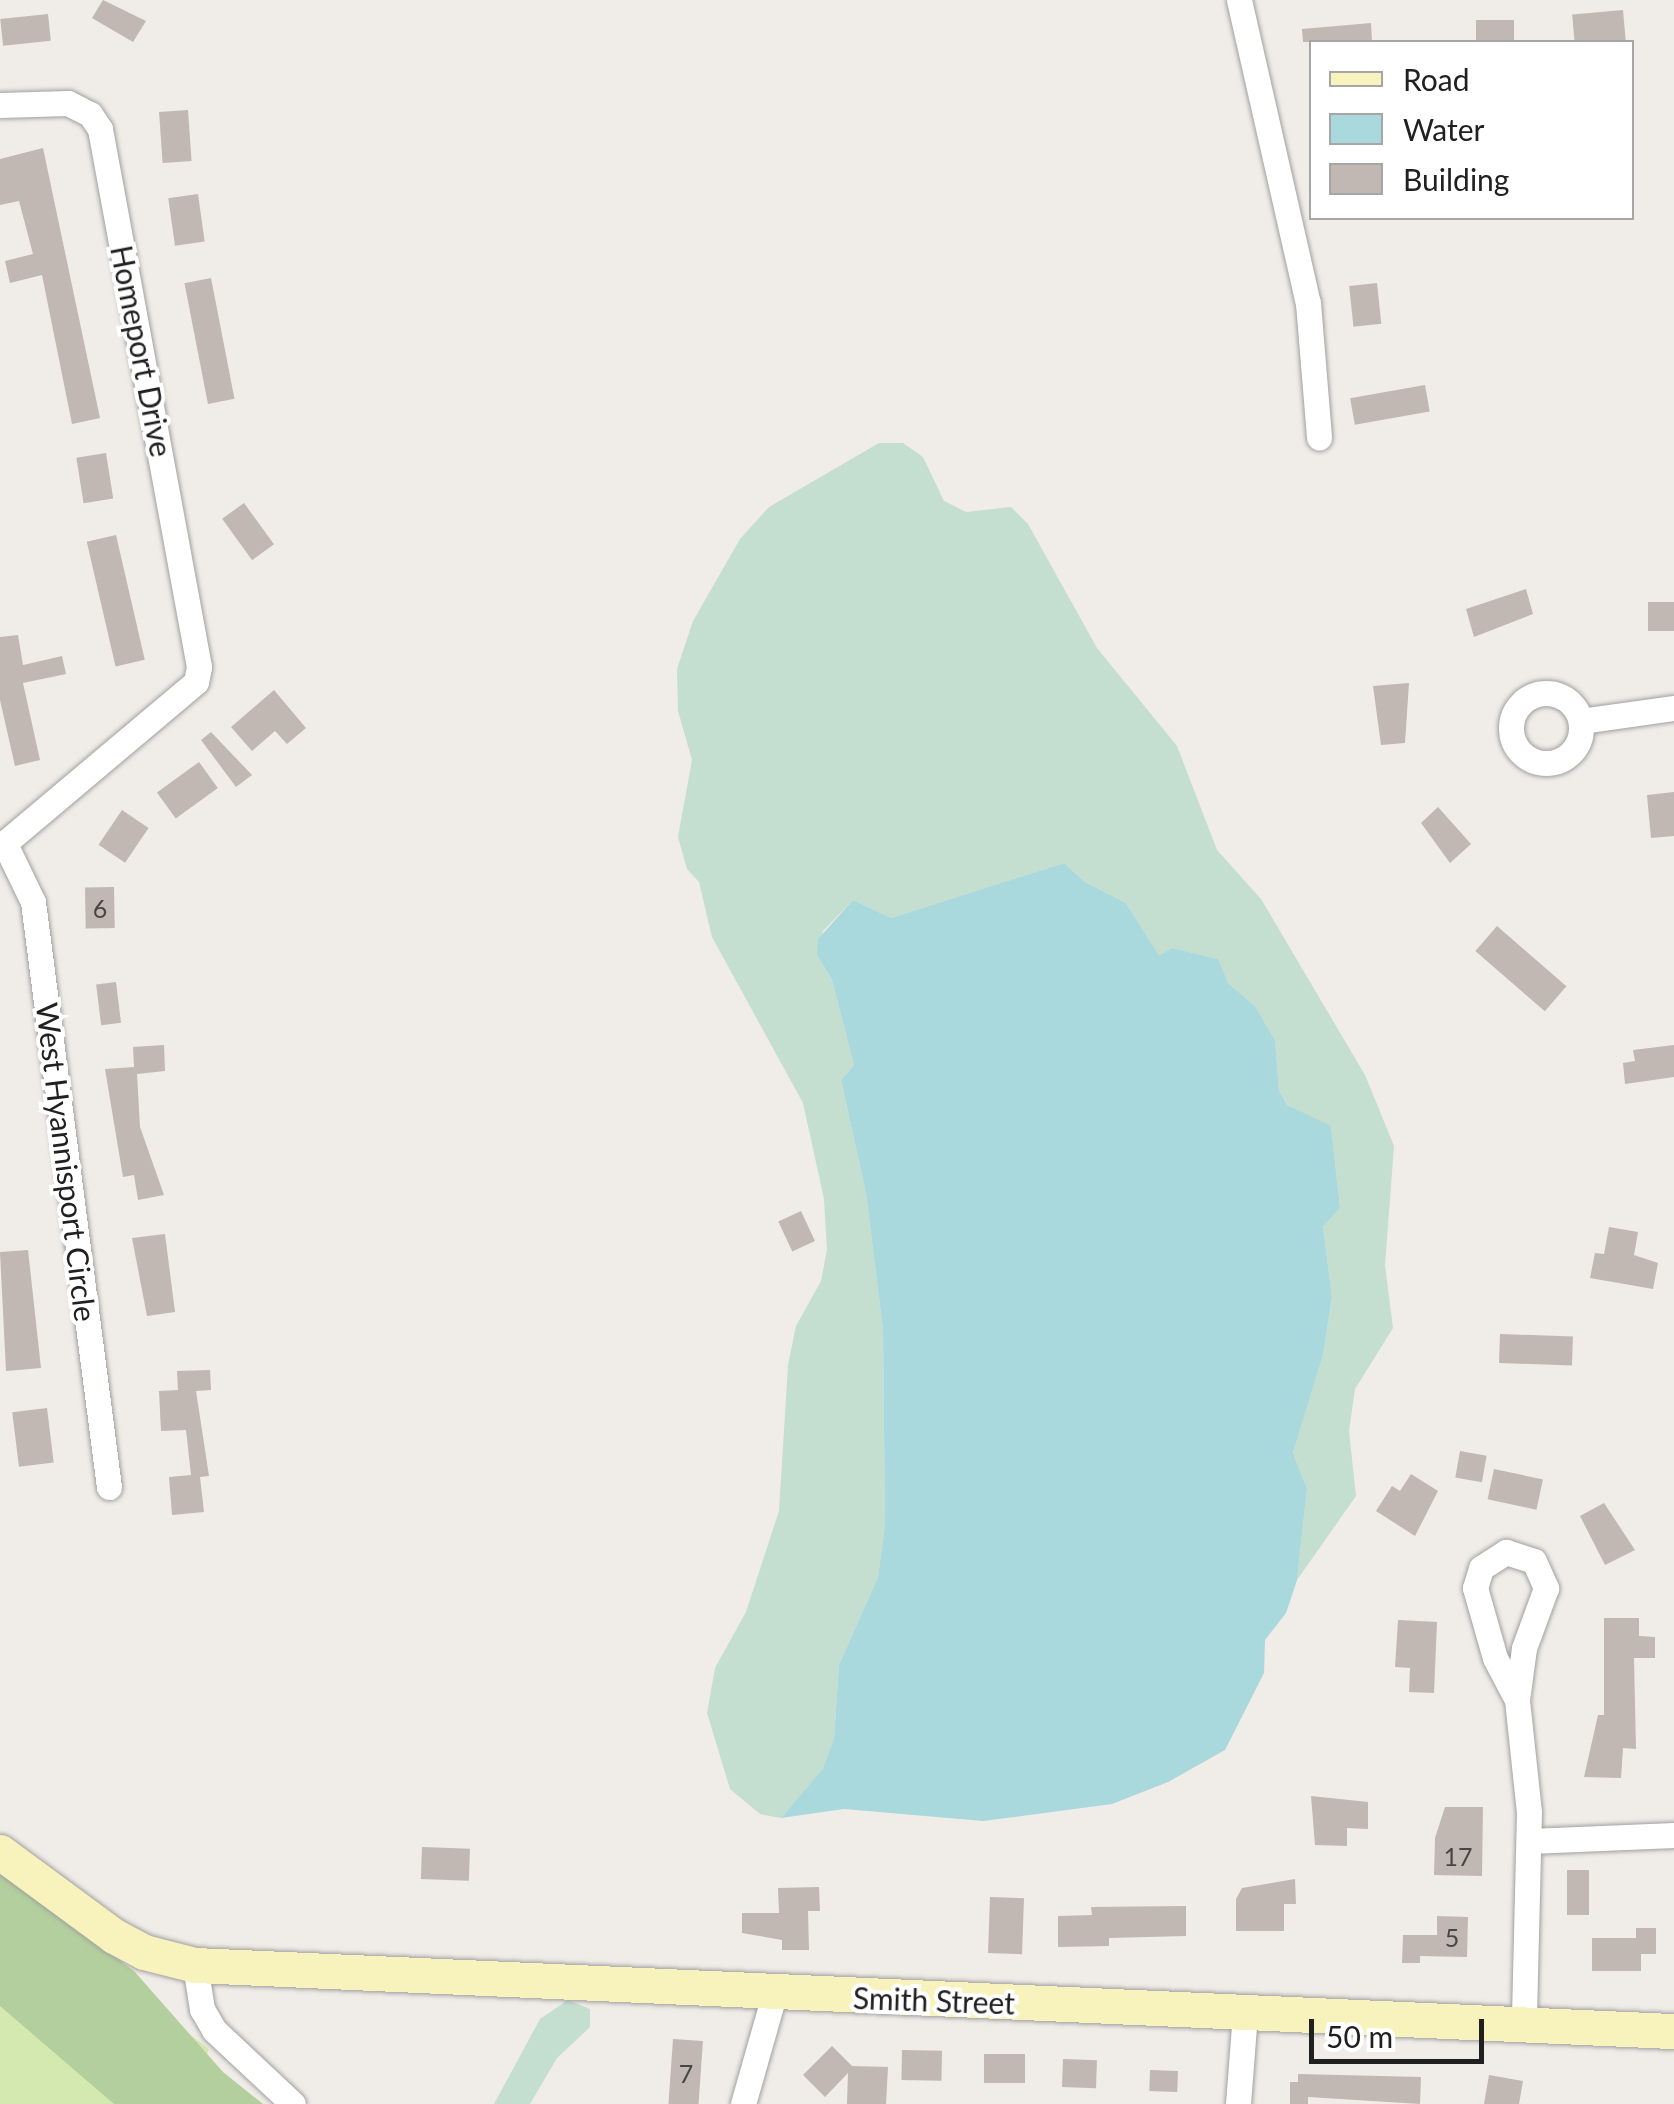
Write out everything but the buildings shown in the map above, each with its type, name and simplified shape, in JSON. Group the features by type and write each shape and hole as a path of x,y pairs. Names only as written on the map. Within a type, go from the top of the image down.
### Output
{"main road":[{"name":"Smith Street","path":"0,1852 114,1936 144,1952 195,1965 1674,2030"}],"street":[{"path":"1240,0 1308,303 1319,438"},
{"name":"Homeport Drive","path":"0,105 68,103 90,114 100,130 198,655 196,682 2,846"},
{"path":"1581,721 1674,708"},
{"name":"West Hyannisport Circle","path":"2,846 33,902 108,1487"},
{"path":"1517,1700 1496,1658 1476,1588 1481,1568 1506,1552 1534,1560 1546,1588 1524,1648 1517,1700 1530,1841 1524,2024"},
{"path":"1530,1841 1674,1835"},
{"path":"195,1965 202,2010 214,2030 293,2104"},
{"path":"743,2104 775,1992"},
{"path":"1238,2104 1245,2012"}],"green space":[{"path":"879,443 903,443 923,457 944,501 966,512 1011,507 1028,524 1097,648 1177,746 1217,850 1261,899 1365,1075 1394,1146 1385,1265 1393,1328 1355,1389 1349,1431 1356,1496 1297,1580 1307,1489 1293,1453 1323,1355 1332,1299 1323,1227 1340,1206 1331,1127 1287,1105 1279,1090 1275,1040 1255,1006 1228,983 1217,959 1172,948 1159,957 1126,903 1085,882 1064,863 891,918 853,900 823,931 817,955 832,980 854,1065 841,1080 866,1193 883,1330 885,1525 878,1577 839,1665 834,1738 823,1770 781,1818 760,1814 730,1789 707,1713 715,1668 746,1612 779,1511 788,1365 796,1326 821,1281 827,1250 824,1199 803,1103 712,937 699,882 687,869 678,837 692,760 678,711 677,669 693,621 740,539 769,507"},
{"path":"0,1872 134,1971 223,2072 263,2104 114,2104 0,2006"},
{"path":"0,1889 209,2049 190,2104 0,2104"},
{"path":"568,2000 590,2009 590,2027 557,2058 530,2104 494,2104 540,2019"}],"water":[{"path":"1064,863 1085,882 1126,903 1159,956 1172,948 1218,959 1228,983 1255,1006 1275,1040 1279,1090 1287,1105 1331,1126 1340,1207 1323,1227 1332,1298 1323,1355 1293,1453 1307,1489 1297,1580 1286,1613 1265,1640 1264,1673 1225,1750 1168,1782 1112,1804 983,1821 844,1809 781,1818 823,1769 834,1738 839,1665 878,1577 885,1525 883,1330 866,1193 841,1080 854,1065 832,980 817,955 818,939 853,900 891,918"}]}
